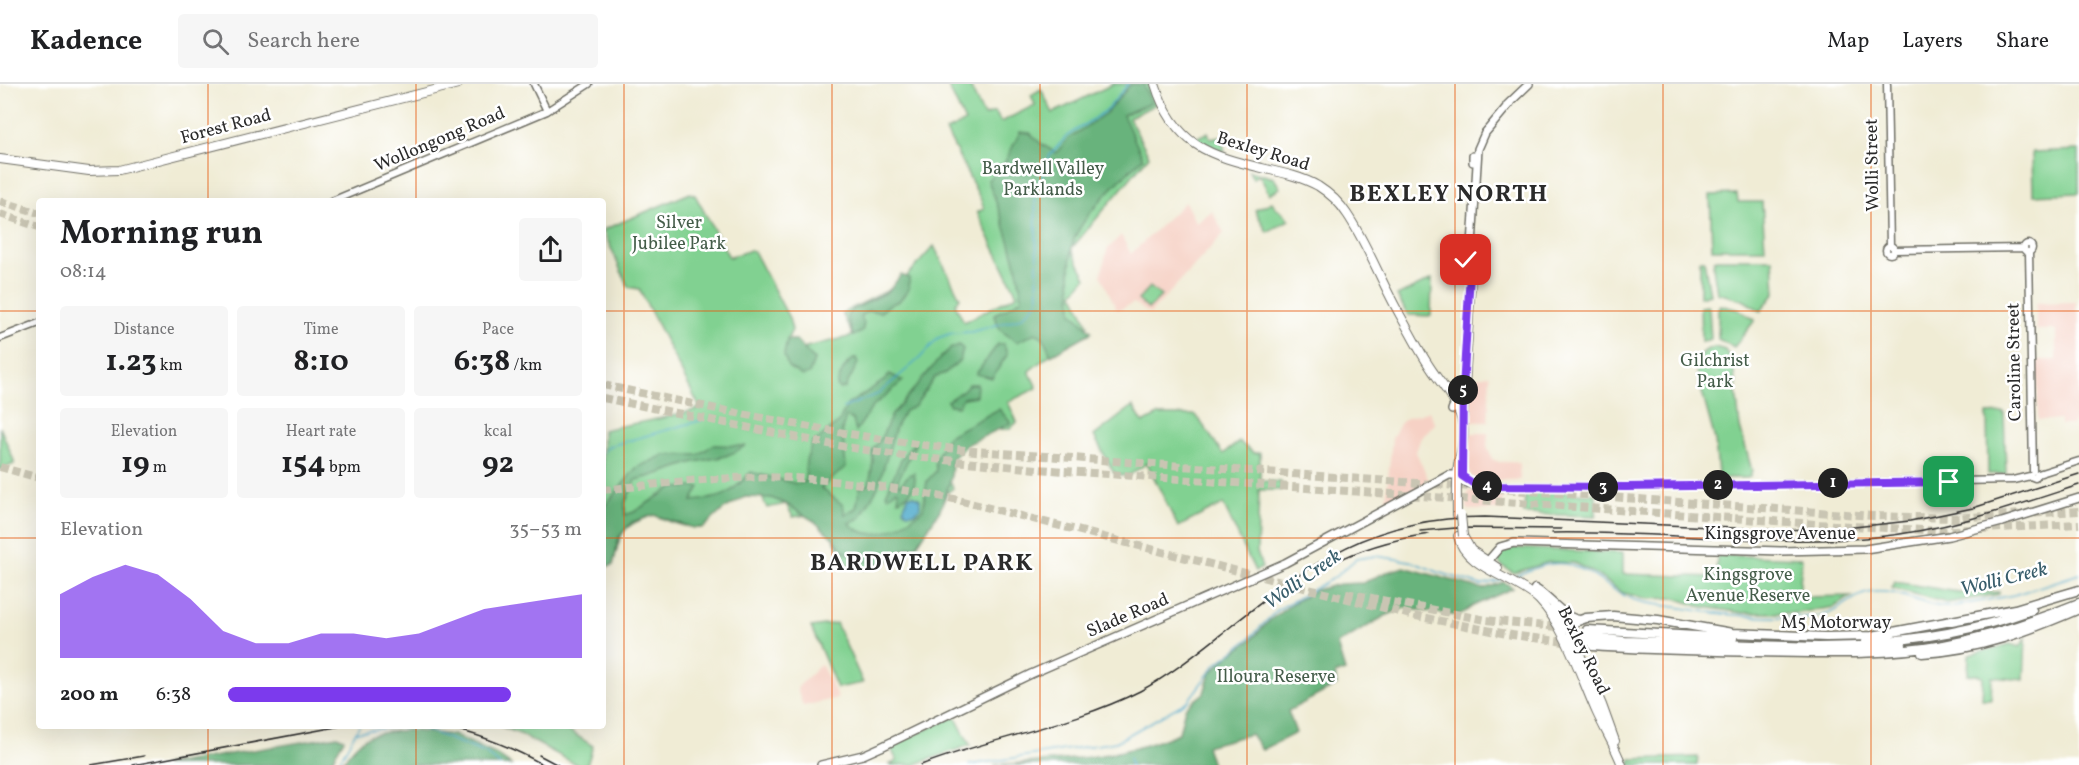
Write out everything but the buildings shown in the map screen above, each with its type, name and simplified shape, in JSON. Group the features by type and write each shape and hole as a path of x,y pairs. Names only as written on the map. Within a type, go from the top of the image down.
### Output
{"highway":[{"path":"1535,589 1550,599 1570,618 1581,620 1623,616 1732,633 1851,637 1887,634 1977,617 2079,591"},
{"name":"M5 Motorway","path":"1587,630 1825,642 1909,639 2002,620 2079,591"},
{"path":"1909,639 1965,633 2022,619 2079,598"},
{"name":"M5 Motorway","path":"1593,646 1849,654 1895,651 1976,638 2023,624 2079,603"},
{"path":"1849,654 1893,655 1940,652 1977,646 2079,609"},
{"path":"1566,633 1581,620"},
{"path":"1566,633 1602,639 1844,648 1895,646 1941,640 2023,624"},
{"path":"1580,654 1583,642 1602,639"}],"main road":[{"name":"Forest Road","path":"0,159 89,171 119,170 458,84"},
{"name":"Bexley Road","path":"1155,84 1162,103 1173,122 1186,137 1199,147 1225,159 1300,178 1318,186 1336,201 1352,223 1388,294 1454,403 1463,425 1461,453"},
{"path":"1463,425 1475,159 1479,136 1529,84"},
{"path":"1454,403 1462,397 1463,389"},
{"name":"Bexley Road","path":"1454,403 1463,461 1459,515 1461,546 1466,553 1535,589 1548,601 1580,654 1605,712 1622,765"},
{"name":"Slade Road","path":"821,765 872,751 1031,674 1277,567 1441,481 1460,478"},
{"name":"Kingsgrove Avenue","path":"1486,564 1500,547 1511,543 1799,552 1894,546 1980,528 2079,498"},
{"name":"Bexley Road","path":"1516,581 1538,600 1566,633 1604,728 1618,754"}],"street":[{"path":"534,84 547,111"},
{"name":"Wollongong Road","path":"339,198 547,111 589,84"},
{"name":"Wolli Street","path":"1887,84 1892,248 2026,250"},
{"name":"Caroline Street","path":"2026,250 2034,474"},
{"path":"0,338 36,324"},
{"path":"1460,478 1471,485 1483,486 1626,487 1949,482 2013,480 2079,461"}],"shaded area":[{"path":"1185,202 1196,223 1212,211 1224,233 1150,314 1134,303 1117,310 1101,276 1107,250 1121,235 1131,254"},
{"path":"2076,302 2076,311 2079,312 2079,403 2077,403 2077,417 2072,425 2060,425 2060,420 2038,420 2037,360 2056,360 2056,330 2036,330 2036,303"},
{"path":"1489,375 1488,422 1471,422 1469,420 1471,378"},
{"path":"1429,411 1435,424 1421,437 1416,452 1429,481 1389,502 1386,500 1392,438 1406,418"},
{"path":"1469,433 1488,433 1487,446 1492,459 1499,462 1519,462 1520,480 1480,480 1471,476 1467,467"},
{"path":"1469,491 1503,492 1502,510 1467,510"},
{"path":"821,664 838,698 803,706 797,688"}],"green space":[{"name":"Silver Jubilee Park","path":"947,84 969,84 984,116 995,112 1001,122 1035,105 1031,95 1041,89 1053,113 1113,84 1148,84 1156,104 1129,118 1149,156 1071,249 1086,278 1073,293 1088,325 1029,371 1037,388 1008,402 1017,422 1010,429 962,430 939,457 953,488 947,493 940,510 917,545 902,550 888,561 867,569 849,566 821,513 793,517 786,504 767,508 760,493 741,497 700,519 703,528 683,526 654,515 634,523 628,527 621,538 613,565 606,566 606,429 700,408 639,289 628,287 606,237 606,229 690,193 695,195 729,257 751,250 755,253 789,318 792,330 787,340 802,375 808,374 814,360 802,348 853,336 842,313 899,285 934,246 960,298 955,304 964,322 1017,295 977,212 984,209 981,200 946,131 965,122"},
{"name":"Bardwell Valley Parklands","path":"1131,84 1143,84 1151,103 1123,115 1143,158 1091,212 1082,224 1072,247 1070,272 1072,312 1092,332 1051,355 1043,337 1035,333 1017,342 1000,330 994,314 1022,298 1013,253 988,180 1005,162 1020,132 1030,133 1040,143 1056,153 1068,139 1106,113"},
{"path":"1208,132 1210,138 1221,136 1225,151 1208,146 1196,138"},
{"path":"2079,150 2079,193 2033,195 2032,152"},
{"path":"1249,171 1274,178 1280,188 1269,194 1260,176 1253,179"},
{"path":"1737,194 1738,202 1762,202 1765,249 1712,249 1710,195"},
{"path":"1272,202 1289,220 1267,232 1255,210"},
{"path":"1773,259 1775,293 1761,311 1743,300 1717,293 1713,267 1714,260"},
{"name":"Gilchrist Park","path":"1700,260 1704,260 1710,294 1700,297"},
{"path":"901,275 909,278 909,289 899,301 889,305 881,312 867,311 861,317 864,323 862,332 853,336 847,316 852,310 888,292"},
{"path":"1432,279 1431,316 1408,315 1397,296"},
{"path":"1150,287 1161,296 1148,309 1138,300"},
{"path":"1720,305 1739,310 1755,320 1734,347 1718,339"},
{"name":"Gilchrist Park","path":"1707,306 1711,339 1701,342 1700,307"},
{"path":"787,340 796,340 814,360 809,374 802,376 788,367 784,355"},
{"path":"998,344 1004,344 1007,355 992,378 976,374"},
{"path":"959,345 963,349 960,360 945,373 935,377 915,406 905,411 896,426 878,487 860,518 849,523 858,530 877,534 906,522 923,509 927,481 936,471 935,460 948,436 999,409 1011,423 966,445 952,459 951,478 940,510 917,545 902,550 888,561 872,564 844,552 835,540 814,521 786,504 771,498 745,497 724,509 703,528 693,528 654,515 632,522 619,537 613,565 606,566 606,504 636,468 664,455 698,455 713,445 745,446 725,456 691,463 636,480 625,503 625,515 634,512 671,488 700,487 692,501 719,497 731,491 751,472 797,484 805,482 806,461 812,444 838,423 847,405 885,380 890,374 903,381 873,406 856,431 853,420 846,416 842,429 846,467 821,488 843,505 845,514 856,508 860,487 869,485 873,462 872,451 892,415 950,349"},
{"name":"Gilchrist Park","path":"1715,347 1725,350 1733,363 1740,427 1752,471 1750,477 1747,478 1724,478 1718,474 1715,440 1696,370 1701,355"},
{"path":"856,358 858,363 845,388 839,389 837,386 843,370"},
{"path":"969,384 977,384 976,396 963,398 958,406 950,405 947,401"},
{"path":"1133,406 1143,423 1158,415 1196,415 1223,454 1239,442 1254,453 1260,453 1260,481 1281,482 1281,490 1259,490 1257,552 1262,568 1255,571 1223,504 1178,527 1147,463 1127,477 1114,473 1094,436"},
{"path":"2004,413 2006,474 1988,474 1987,414"},
{"path":"0,427 14,464 0,470"},
{"path":"914,443 897,482 900,485 914,473 914,486 909,493 898,500 897,490 888,496 886,494 901,460"},
{"path":"1525,491 1596,494 1596,516 1524,514"},
{"name":"Kingsgrove Avenue Reserve","path":"1513,548 1623,553 1623,574 1716,577 1717,555 1802,558 1799,597 1852,596 1834,607 1798,613 1743,613 1698,606 1675,598 1648,599 1623,593 1594,573 1574,563 1549,562 1514,573 1497,560 1501,552"},
{"name":"Illoura Reserve","path":"1404,567 1483,589 1504,582 1513,588 1473,606 1459,616 1404,608 1385,616 1337,644 1345,671 1335,674 1337,685 1288,711 1296,733 1262,750 1251,734 1206,746 1212,765 994,765 1088,757 1157,742 1179,733 1185,708 1204,693 1210,673 1228,656 1250,641 1270,620 1293,603 1316,590 1340,584 1363,583"},
{"path":"1895,582 1958,592 1999,592 1999,594 1947,603 1892,588"},
{"path":"836,623 863,683 837,688 811,627"},
{"path":"2026,638 2024,680 1992,677 1991,699 1982,699 1983,676 1968,674 1969,655 2010,644 2020,647"},
{"path":"955,716 970,745 913,765 889,765 897,761 890,746"},
{"path":"507,729 567,729 593,746 587,765 577,765"},
{"path":"407,730 454,735 497,755 511,765 341,765 361,740 376,734"},
{"path":"337,736 344,739 329,765 164,765"},
{"path":"1698,757 1697,765 1629,765 1631,759"}],"water":[{"path":"913,495 920,499 920,508 915,513 907,513 903,509 908,497"}],"waterway":[{"path":"843,408 878,394 919,359 938,338 952,333 971,332 1021,318 1038,301 1035,194 1050,155 1067,136 1107,110 1128,84"},
{"path":"606,449 610,446 702,420"},
{"name":"Wolli Creek","path":"969,765 1116,742 1188,701 1215,665 1248,640 1277,610 1335,577 1356,559 1375,556 1410,561 1481,585 1501,580"},
{"name":"Wolli Creek","path":"1511,578 1537,567 1569,565 1591,574 1635,600 1732,615 1817,617 1828,614 1867,593 1894,593 1931,605 1950,607 2014,595 2079,574"},
{"name":"Wolli Creek","path":"337,765 357,729"},
{"name":"Wolli Creek","path":"356,732 379,729"},
{"name":"Wolli Creek","path":"424,729 485,753 500,765"},
{"path":"1129,758 1131,765"}],"tunnel":[{"path":"0,201 36,212"},
{"path":"0,214 36,226"},
{"path":"606,386 834,431 975,451 1873,516 1952,518 2079,511"},
{"path":"606,399 834,445 904,456 1037,469 1816,524 1942,531 1968,529"},
{"path":"0,467 36,477"},
{"path":"606,490 699,480 771,477 835,481 895,489 954,499 1411,615 1512,635 1572,643"},
{"path":"1981,529 2079,524"},
{"path":"1346,593 1486,620 1587,630"}],"railway":[{"path":"921,765 1087,713 1140,691 1186,661 1259,604 1317,563 1376,534 1409,525 1445,519 1485,517 1780,530 1845,528 1910,521 1973,508 2079,474"},
{"path":"1552,533 1633,534 1754,540 1836,540 1876,537 1954,523 2079,485"},
{"path":"1420,531 1456,528 1561,529"},
{"path":"1327,566 1377,545 1429,534"},
{"path":"133,765 325,729"},
{"path":"452,729 493,741 544,765"},
{"path":"539,755 558,765"},
{"path":"91,765 144,756"}],"district":[{"name":"BEXLEY NORTH","path":"1449,195"},
{"name":"BARDWELL PARK","path":"922,564"}],"route":[{"path":"1466,260 1470,274 1463,389 1464,437 1461,456 1462,476 1472,483 1486,486 1626,487 1949,482"}]}
